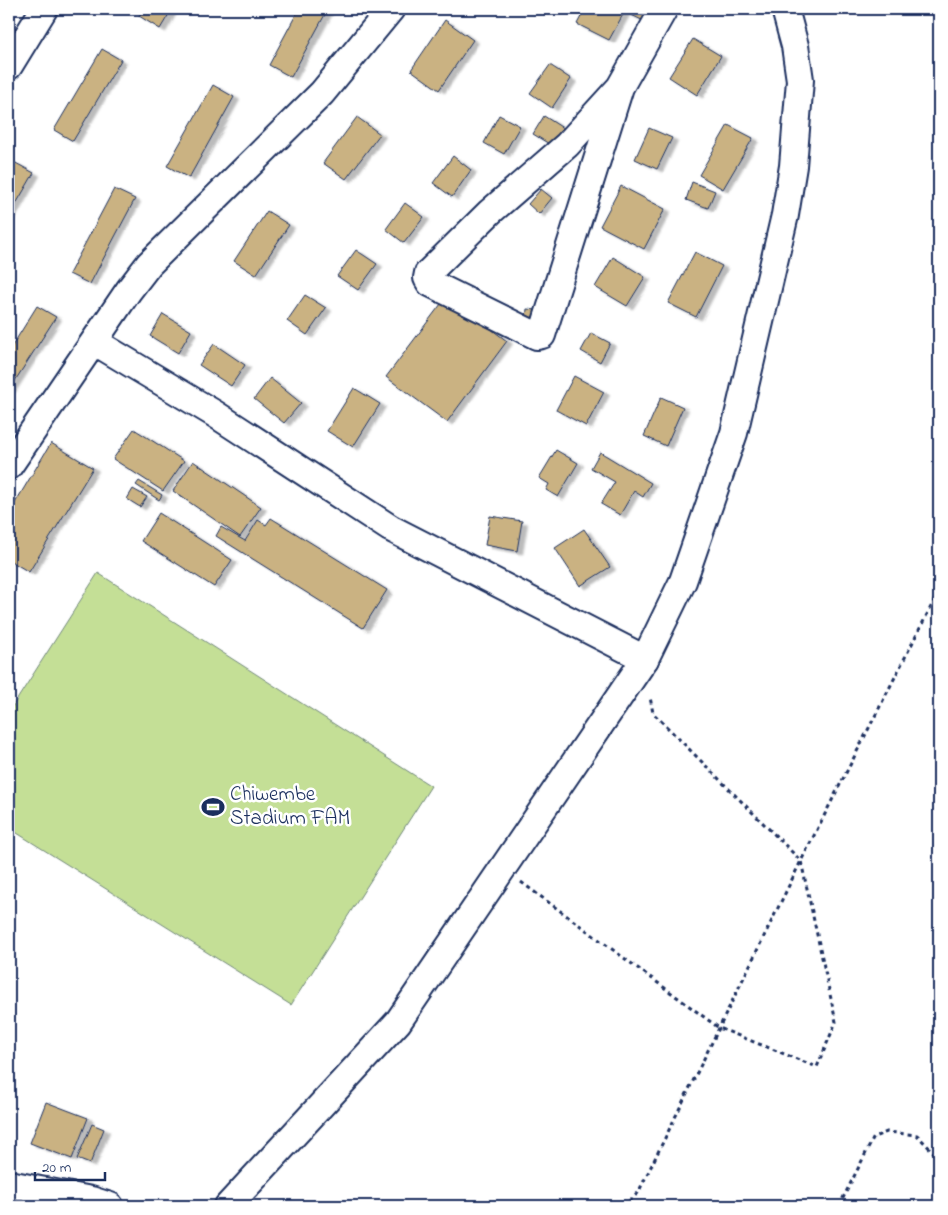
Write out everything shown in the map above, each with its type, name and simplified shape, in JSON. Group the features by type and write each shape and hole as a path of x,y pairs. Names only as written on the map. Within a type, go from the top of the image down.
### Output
{"street":[{"path":"9,66 44,9"},
{"path":"9,466 128,290 149,264 322,93 390,9"},
{"path":"620,87 567,145 490,212 428,273 427,278 430,283 537,336 542,334 620,87 664,9"},
{"path":"228,1206 398,1022 645,659 692,558 734,433 785,215 793,166 800,80 795,46 785,9"},
{"path":"94,342 215,414 390,528 645,659"},
{"path":"9,1184 91,1200 110,1206"}],"path":[{"path":"623,1206 638,1193 801,861 939,591"},
{"path":"503,869 719,1028 817,1067 836,1022 801,861 653,713 645,659"},
{"path":"839,1206 874,1137 887,1132 917,1135 939,1158"}],"green space":[{"name":"Chiwembe Stadium FAM","path":"98,573 431,786 291,1005 9,828 9,712"}],"building":[{"path":"143,9 172,9 160,29 139,16"},
{"path":"299,9 328,9 291,77 269,65"},
{"path":"585,9 626,9 609,40 577,24"},
{"path":"626,9 653,9 646,22 625,12"},
{"path":"445,20 473,40 439,90 411,70"},
{"path":"693,39 721,56 697,95 669,77"},
{"path":"102,49 121,60 73,141 54,130"},
{"path":"550,65 571,79 552,108 530,93"},
{"path":"213,85 234,97 189,178 167,166"},
{"path":"499,115 520,126 504,154 484,143"},
{"path":"544,116 569,132 559,150 533,134"},
{"path":"357,117 380,134 346,179 323,163"},
{"path":"728,125 753,138 723,189 699,175"},
{"path":"649,128 672,138 657,169 635,159"},
{"path":"453,156 471,170 452,197 433,183"},
{"path":"14,162 34,173 9,216 9,172"},
{"path":"692,182 715,191 708,208 686,200"},
{"path":"621,186 665,209 644,249 600,226"},
{"path":"114,189 135,199 90,284 69,274"},
{"path":"541,189 552,198 539,214 528,204"},
{"path":"405,203 424,217 404,243 386,229"},
{"path":"267,211 289,225 256,275 234,261"},
{"path":"356,250 377,264 358,290 337,276"},
{"path":"695,252 722,266 696,317 668,303"},
{"path":"613,257 645,277 627,306 595,287"},
{"path":"305,295 326,308 307,335 287,321"},
{"path":"447,296 507,341 447,422 386,377"},
{"path":"37,306 56,317 9,390 9,351"},
{"path":"527,309 536,310 535,319 526,318"},
{"path":"163,314 191,331 178,353 150,336"},
{"path":"591,333 610,343 600,362 581,351"},
{"path":"214,344 245,365 231,386 199,365"},
{"path":"574,376 604,392 586,426 556,410"},
{"path":"270,378 301,403 284,423 254,399"},
{"path":"354,388 380,404 353,447 327,431"},
{"path":"661,397 683,407 666,446 644,436"},
{"path":"134,429 184,461 163,491 113,459"},
{"path":"51,443 93,468 29,572 9,560 9,513"},
{"path":"556,450 578,463 558,497 546,490 549,484 539,478"},
{"path":"600,452 651,483 643,497 634,491 620,515 601,504 615,482 591,468"},
{"path":"193,461 261,507 240,537 173,491"},
{"path":"139,481 162,495 159,500 136,485"},
{"path":"133,489 147,497 140,507 127,499"},
{"path":"159,513 232,560 214,587 141,541"},
{"path":"490,516 522,521 517,551 485,545"},
{"path":"271,518 387,590 363,628 216,536 221,527 245,541 258,520 266,525"},
{"path":"584,529 610,567 580,586 555,548"},
{"path":"46,1102 88,1118 72,1159 30,1143"},
{"path":"92,1124 104,1129 90,1164 77,1159"}],"place":[{"name":"Chiwembe Stadium FAM","path":"213,807"}]}
